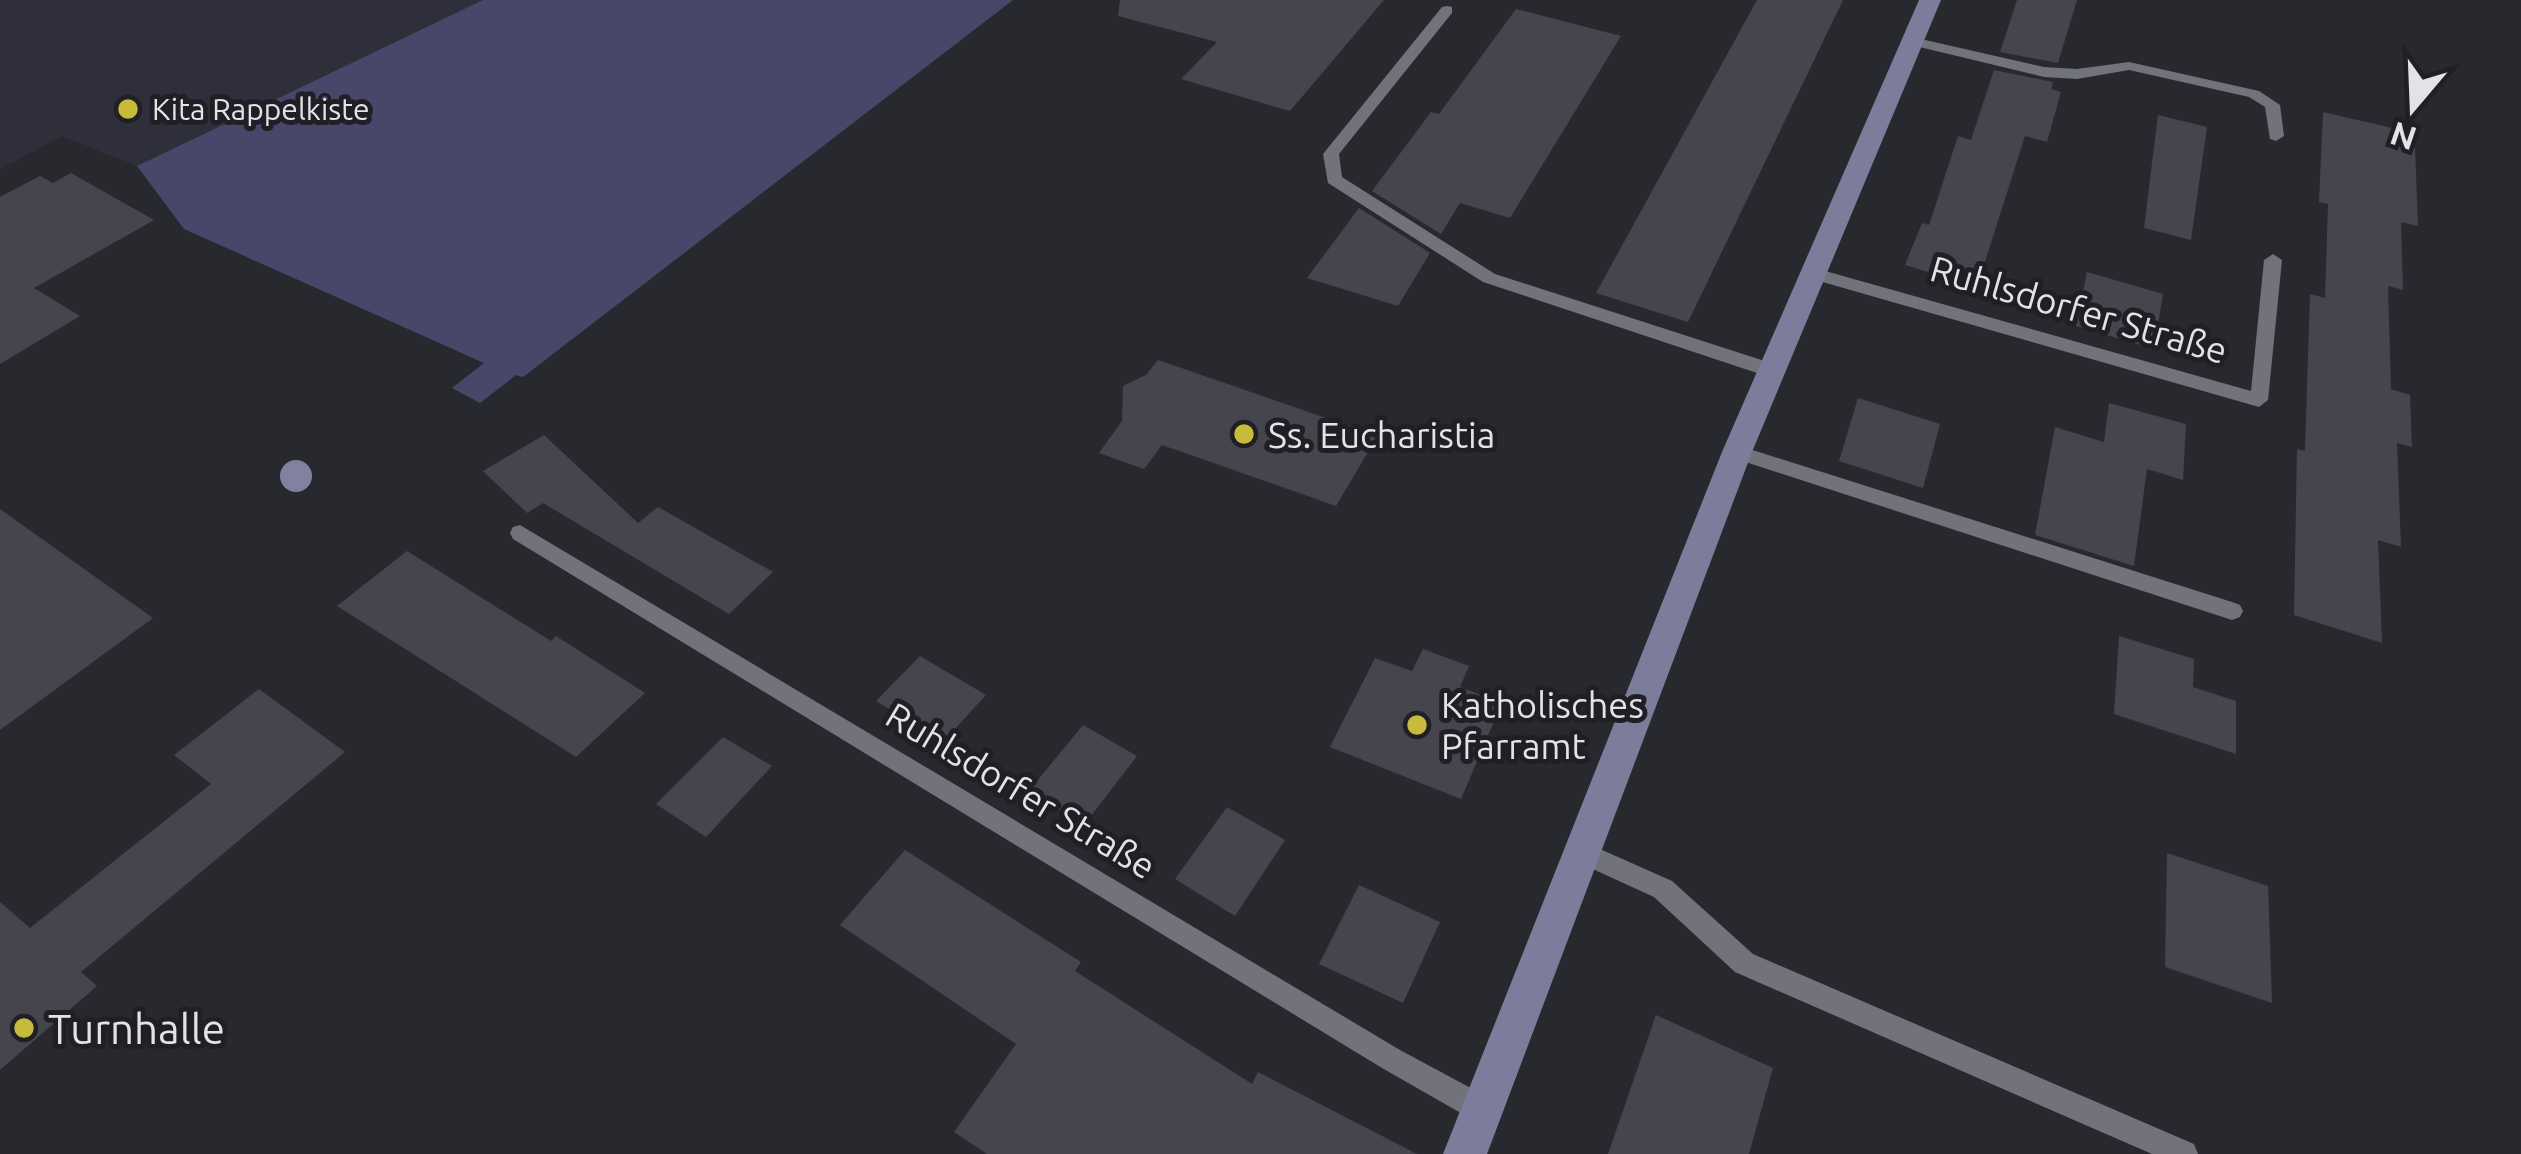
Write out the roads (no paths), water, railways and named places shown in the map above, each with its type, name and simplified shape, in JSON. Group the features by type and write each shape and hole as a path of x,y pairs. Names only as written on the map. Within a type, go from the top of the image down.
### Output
{"main road":[{"path":"1465,1154 1770,370 1930,0"}],"lane":[{"path":"1447,10 1331,154 1334,179 1489,278 1770,370"},
{"path":"1912,41 2044,72 2077,74 2129,66 2254,94 2272,106 2276,136"},
{"name":"Ruhlsdorfer Straße","path":"1811,273 2259,400 2273,260"},
{"path":"1737,452 2232,611"},
{"name":"Ruhlsdorfer Straße","path":"520,533 1391,1060 1483,1110"},
{"path":"1582,852 1663,889 1744,963 2184,1154"}],"place":[{"name":"Kita Rappelkiste","path":"128,109"},
{"name":"Ss. Eucharistia","path":"1244,434"},
{"name":"Katholisches Pfarramt","path":"1417,725"},
{"name":"Turnhalle","path":"24,1028"}]}
